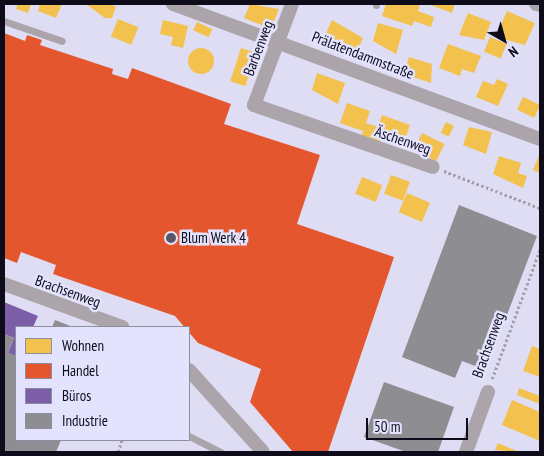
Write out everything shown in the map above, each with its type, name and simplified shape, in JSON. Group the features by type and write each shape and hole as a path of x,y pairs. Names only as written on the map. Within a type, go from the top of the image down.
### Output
{"street":[{"name":"Prälatendammstraße","path":"173,4 278,40 540,139"},
{"name":"Barbenweg","path":"254,105 292,4"},
{"path":"536,4 540,5"},
{"name":"Äschenweg","path":"254,105 433,167"},
{"name":"Brachsenweg","path":"4,284 119,326"},
{"path":"190,371 263,452"},
{"name":"Brachsenweg","path":"466,452 488,392"}],"lane":[{"path":"4,20 62,40"},
{"path":"190,436 221,452"}],"path":[{"name":"Äschenweg","path":"433,167 540,208"},
{"name":"Brachsenweg","path":"488,392 540,250"}],"building: Wohnen":[{"path":"18,4 31,4 28,13 16,9"},
{"path":"40,4 62,4 56,18 38,11"},
{"path":"86,4 111,4 116,7 112,18 105,18"},
{"path":"250,4 279,9 271,29 244,18"},
{"path":"386,4 420,4 418,11 434,17 431,27 414,21 412,26 382,16"},
{"path":"428,4 455,4 452,13"},
{"path":"507,11 535,23 525,45 496,37"},
{"path":"468,13 491,22 484,40 459,35"},
{"path":"118,19 138,27 131,45 111,37"},
{"path":"163,20 188,26 183,48 171,45 173,37 160,34"},
{"path":"332,20 363,38 356,54 323,40"},
{"path":"197,22 212,29 209,37 193,30"},
{"path":"378,23 403,30 396,54 373,41"},
{"path":"490,37 507,44 501,59 484,52"},
{"path":"448,44 481,56 474,73 462,69 460,76 439,68"},
{"path":"201,48 210,52 214,61 210,70 201,74 192,70 188,61 192,52"},
{"path":"241,48 256,53 245,86 230,81"},
{"path":"409,57 432,64 431,83 404,74"},
{"path":"317,73 345,83 338,104 312,90"},
{"path":"497,79 508,84 498,106 476,97 483,81 494,85"},
{"path":"523,97 540,105 534,118 517,110"},
{"path":"347,103 370,111 366,123 378,127 382,115 410,125 403,144 382,137 380,144 361,138 363,131 340,123"},
{"path":"446,122 454,126 449,137 441,133"},
{"path":"469,127 492,132 486,154 463,145"},
{"path":"422,133 444,144 436,161 414,150"},
{"path":"540,153 540,173 533,170"},
{"path":"499,156 521,163 518,173 527,176 523,188 493,174"},
{"path":"391,175 410,182 403,201 384,194"},
{"path":"362,177 382,185 376,202 355,194"},
{"path":"407,193 430,203 422,222 399,212"},
{"path":"532,346 540,349 540,377 523,371"},
{"path":"519,388 540,396 540,404 517,395"},
{"path":"512,400 540,412 540,441 502,425"},
{"path":"498,443 519,452 495,450"}],"building: Handel":[{"name":"Blum Werk 4","path":"4,33 25,41 27,35 42,40 40,45 113,69 112,74 128,79 132,68 231,104 224,124 320,155 297,224 394,257 328,452 293,452 250,402 261,369 198,343 190,334 190,326 184,326 175,316 53,274 56,265 21,252 17,263 4,258"}],"building: Büros":[{"path":"4,302 38,316 33,326 15,326 15,356 8,353 14,338 4,334"}],"building: Industrie":[{"path":"459,205 537,236 486,370 462,361 455,378 402,357"},
{"path":"55,320 70,326 52,326"},
{"path":"4,334 14,338 8,353 15,356 15,441 61,441 56,452 4,452"},
{"path":"384,382 454,407 438,452 406,452 364,437"}],"place":[{"name":"Blum Werk 4","path":"171,238"}]}
